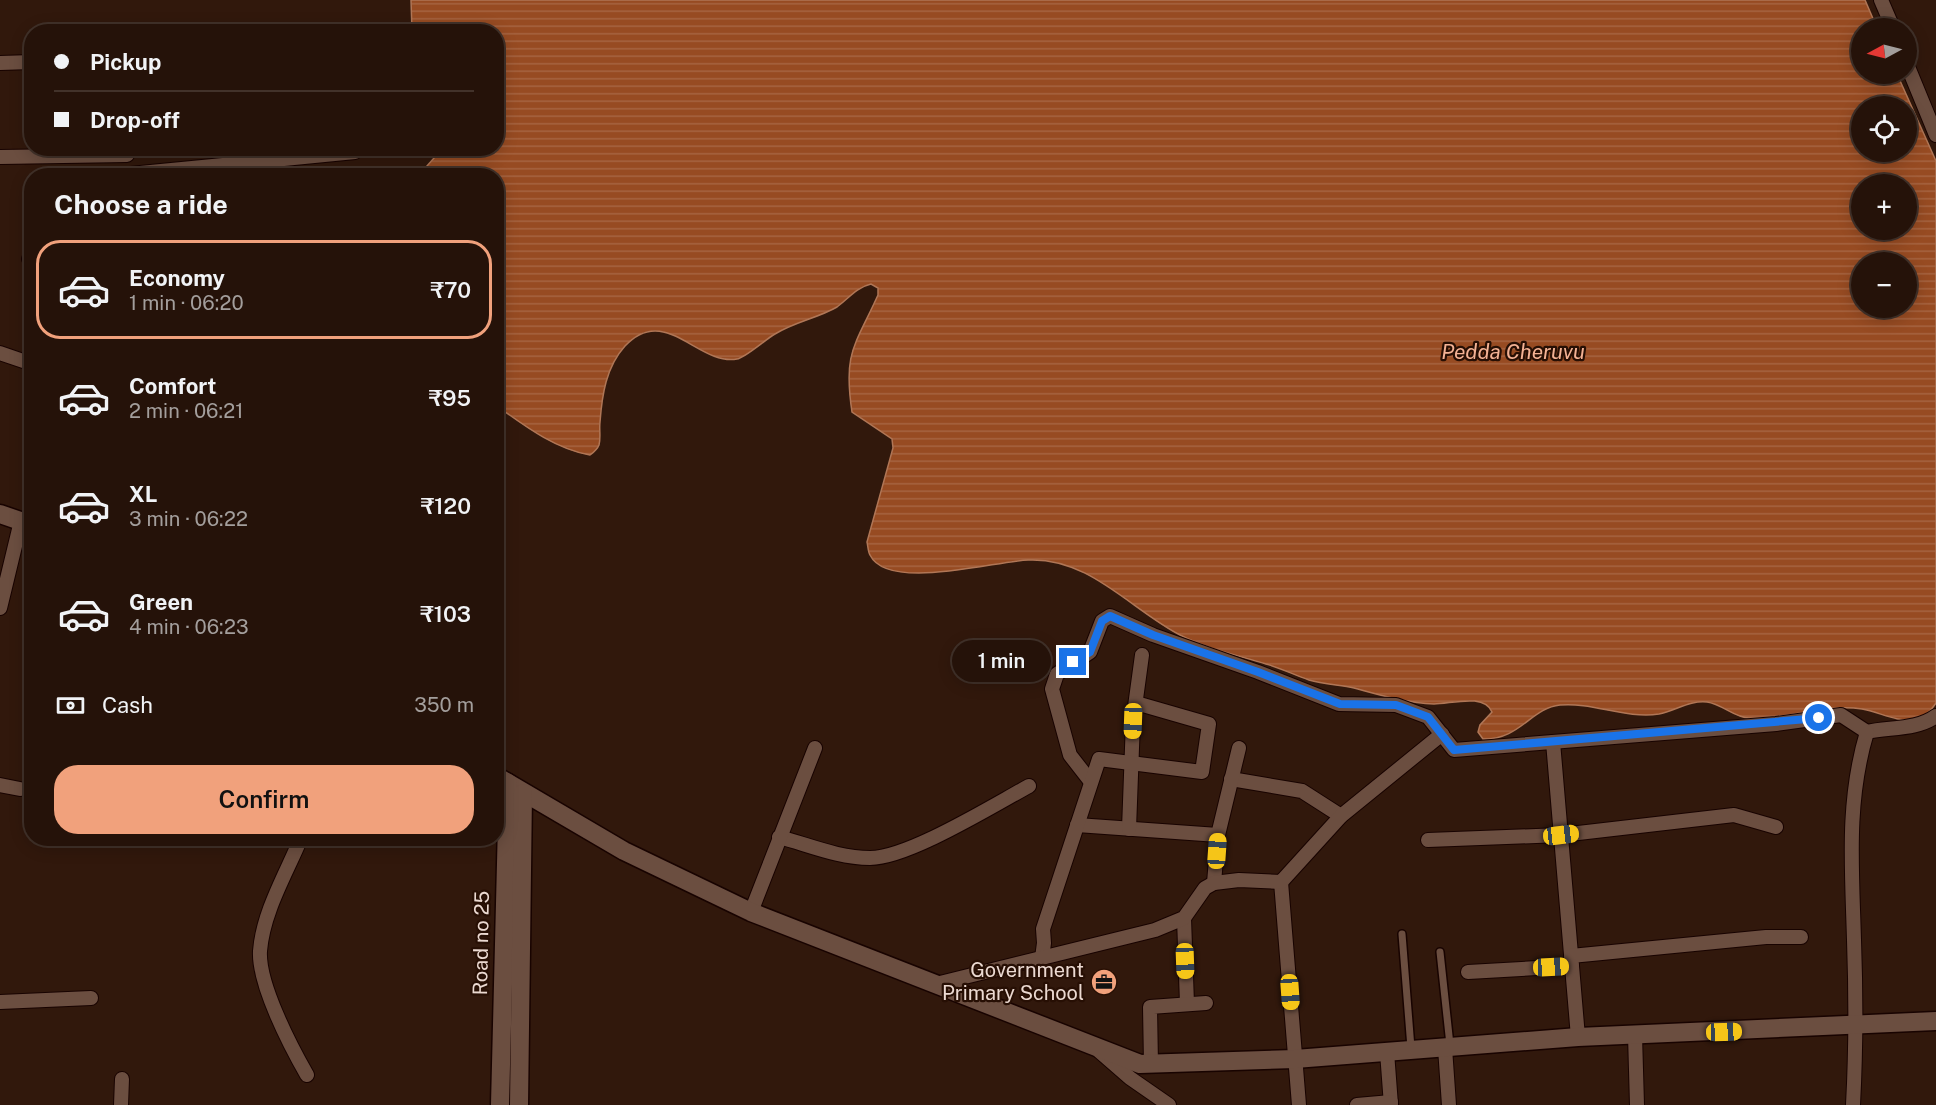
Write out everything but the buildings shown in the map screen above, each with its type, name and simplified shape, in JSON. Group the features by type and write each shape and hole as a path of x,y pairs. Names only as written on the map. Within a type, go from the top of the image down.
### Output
{"street":[{"path":"1881,0 1889,18"},
{"path":"0,63 24,62"},
{"path":"1915,84 1936,135"},
{"path":"0,157 25,156"},
{"path":"198,168 316,156"},
{"path":"0,353 24,361"},
{"path":"0,514 24,522"},
{"path":"0,605 24,529"},
{"path":"1091,782 1070,754 1052,689 1057,674 1090,652 1102,621 1110,616 1153,635 1340,704 1396,705 1428,717 1454,750 1776,724 1840,715 1867,732 1891,727 1923,725 1936,716"},
{"path":"1129,829 1136,703 1142,655"},
{"path":"1041,958 1044,944 1043,928 1099,759 1202,772 1209,724 1136,703"},
{"path":"1853,1105 1857,1026 1851,818 1859,757 1867,732"},
{"path":"1299,1105 1281,882 1341,816 1442,734"},
{"path":"1553,742 1578,1037"},
{"path":"751,912 815,748"},
{"path":"1214,883 1218,835 1239,748"},
{"path":"1231,779 1302,791 1341,816"},
{"path":"509,784 624,851 751,912 1140,1064 1295,1059 1578,1037 1936,1021"},
{"name":"Road no 25","path":"509,784 520,1042 519,1105"},
{"name":"Road no 25","path":"500,1105 509,784"},
{"path":"0,785 20,789"},
{"path":"779,837 845,855 871,858 899,853 1029,786"},
{"path":"1428,840 1561,835 1734,815 1776,827"},
{"path":"1077,825 1218,835"},
{"path":"298,846 266,924 260,953 276,1010 307,1076"},
{"path":"936,984 1155,930 1184,918 1205,888 1214,883 1239,880 1281,882"},
{"path":"1184,918 1187,1004"},
{"path":"1468,972 1766,937 1801,937"},
{"path":"0,1002 91,998"},
{"path":"1151,1064 1148,1011 1150,1007 1206,1003"},
{"path":"1635,1035 1637,1105"},
{"path":"501,1042 520,1042"},
{"path":"1448,1047 1449,1105"},
{"path":"1096,1048 1130,1078 1168,1105"},
{"path":"1357,1105 1391,1104 1387,1052"},
{"path":"121,1105 122,1079"}],"lane":[{"path":"1402,934 1411,1050"},
{"path":"1440,952 1448,1047"}],"water":[{"name":"Pedda Cheruvu","path":"411,0 1865,0 1873,18 1851,18 1851,84 1901,84 1907,96 1851,96 1851,162 1917,162 1917,119 1936,161 1936,703 1924,716 1908,720 1848,708 1777,717 1749,718 1707,702 1689,704 1665,713 1646,715 1585,706 1560,705 1541,712 1507,735 1483,739 1478,732 1480,725 1492,712 1482,703 1466,701 1434,704 1383,696 1309,680 1272,666 1211,648 1180,635 1090,576 1050,561 1028,560 943,572 919,573 898,572 881,566 870,555 867,542 893,448 892,439 852,412 849,376 853,350 878,295 878,288 871,284 857,290 837,307 771,336 737,359 723,359 709,354 668,333 654,331 640,334 625,346 609,372 602,402 600,442 597,448 590,455 565,448 541,436 504,411 504,168 425,168 436,156 504,156 504,24 412,24"}],"place":[{"name":"Government Primary School","path":"1104,982"}],"route":[{"path":"1073,662 1090,652 1102,621 1110,616 1153,635 1340,704 1396,705 1428,717 1454,750 1776,724 1819,718"}]}
